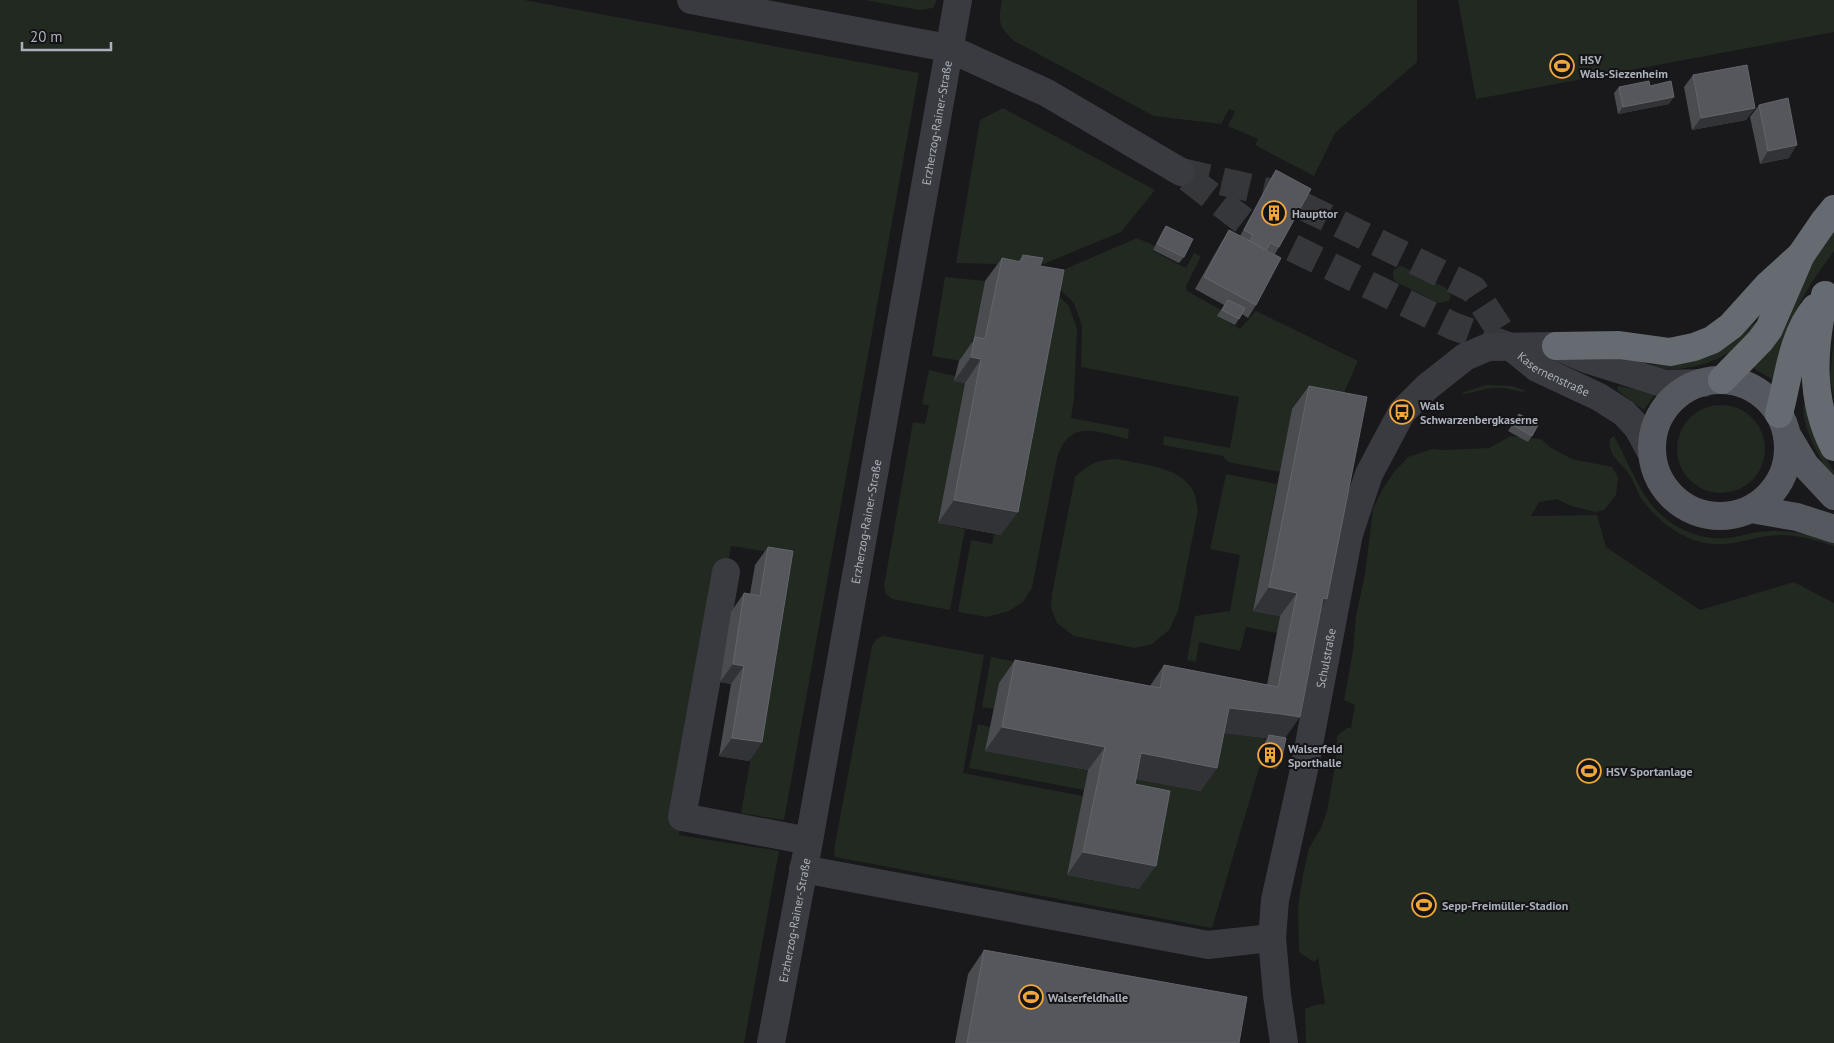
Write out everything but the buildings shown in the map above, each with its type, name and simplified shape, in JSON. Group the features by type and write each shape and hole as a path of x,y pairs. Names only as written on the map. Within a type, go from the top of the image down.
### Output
{"highway":[{"path":"1712,382 1760,341 1769,328 1801,255 1834,209"},
{"path":"1556,346 1619,345 1670,352 1694,347 1712,340 1732,326 1769,284 1801,255"},
{"path":"1783,425 1793,354 1799,336 1809,315 1830,288"},
{"path":"1830,288 1818,325 1816,389 1826,431 1834,447"}],"main road":[{"name":"Kasernenstraße","path":"1783,425 1788,457 1782,478 1769,496 1751,509 1736,514 1719,516 1702,514 1687,508 1673,498 1662,486 1655,470 1652,454 1654,430 1664,409 1681,392 1712,382 1745,385 1755,390 1773,405 1804,465 1834,496"},
{"name":"Kasernenstraße","path":"1751,509 1797,517 1834,529"}],"street":[{"path":"691,0 948,48 1047,93 1181,172"},
{"name":"Erzherzog-Rainer-Straße","path":"771,1043 809,841 958,0"},
{"name":"Kasernenstraße","path":"1511,347 1556,346 1589,360 1665,384 1712,382"},
{"name":"Schulstraße","path":"1284,1043 1277,995 1272,938 1275,900 1305,764 1350,534 1369,474 1402,412 1427,387 1465,357 1488,347 1511,347"},
{"name":"Kasernenstraße","path":"1511,347 1537,368 1599,397 1624,412 1638,428 1652,454"},
{"path":"726,572 682,817 809,841"},
{"path":"803,869 1208,945 1272,938"}],"shaded area":[{"path":"0,0 524,0 919,73 784,820 741,813 787,555 731,546 679,835 779,851 744,1043 0,1043"},
{"path":"865,0 937,0 933,8 919,10"},
{"path":"1002,0 1417,0 1417,62 1335,133 1314,176 1255,145 1258,139 1228,126 1235,111 1229,109 1221,124 1154,116 1014,41 1005,32 1000,23"},
{"name":"HSV Wals-Siezenheim","path":"1458,0 1834,0 1834,32 1476,99"},
{"path":"1003,108 1155,190 1121,232 1041,265 956,263 980,120"},
{"path":"1834,230 1834,251 1812,282 1796,310 1785,339 1775,381 1746,364 1800,290 1815,259"},
{"path":"1137,238 1155,246 1153,251 1186,268 1194,253 1201,256 1186,286 1187,291 1221,310 1218,316 1240,329 1256,311 1358,361 1336,410 1280,472 1228,462 1223,456 1163,445 1164,436 1230,448 1239,397 1081,367 1082,326 1074,303 1047,277"},
{"path":"1399,266 1446,288 1451,296 1449,301 1439,303 1396,282 1393,278 1393,271"},
{"path":"945,277 985,281 968,362 932,356"},
{"path":"1036,281 1060,297 1069,306 1077,329 1074,399 1071,418 1129,429 1128,439 1095,431 1085,431 1069,437 1062,445 1057,458 1032,588 1023,602 1009,611 987,617 958,612 971,540 992,544 994,534 1001,535"},
{"path":"1755,322 1758,323 1740,344 1714,360 1693,367 1673,369 1663,369 1648,365 1667,365 1721,349"},
{"path":"1834,335 1834,397 1830,379"},
{"path":"929,370 955,376 955,381 965,383 938,523 965,529 950,610 892,599 886,594 884,586 913,422 925,424 929,406 922,404"},
{"path":"1486,385 1512,386 1524,390 1524,392 1499,388 1462,394"},
{"path":"1618,386 1656,393 1644,410 1619,392"},
{"path":"1805,404 1821,450 1834,471 1834,481 1818,455 1806,426 1803,406"},
{"path":"1721,405 1738,408 1752,418 1762,432 1765,449 1762,466 1752,480 1738,490 1721,493 1704,490 1690,480 1680,466 1677,449 1680,432 1690,418 1704,408"},
{"name":"HSV Sportanlage","path":"1511,436 1541,439 1551,448 1572,459 1612,467 1618,477 1616,495 1604,510 1595,512 1571,506 1557,499 1539,502 1531,516 1597,515 1606,547 1700,610 1794,582 1834,603 1834,1043 1306,1043 1305,1009 1325,1004 1318,958 1314,962 1299,952 1298,907 1309,848 1321,828 1327,811 1335,766 1337,736 1347,728 1351,728 1355,705 1344,700 1353,651 1356,616 1365,574 1373,509 1382,490 1394,472 1408,457 1432,449 1489,448"},
{"path":"1614,436 1636,480 1651,504 1658,512 1685,531 1706,537 1728,538 1765,531 1786,531 1826,539 1834,542 1834,546 1785,535 1713,544 1701,542 1679,533 1659,519 1643,501 1628,472 1613,455 1610,439"},
{"path":"1117,459 1161,468 1182,478 1190,485 1195,495 1198,510 1178,611 1169,630 1152,644 1135,648 1074,636 1057,623 1051,608 1052,594 1075,477 1094,463"},
{"path":"1226,474 1277,484 1253,610 1280,616 1277,633 1246,627 1240,651 1199,642 1196,662 1187,660 1195,616 1230,611 1240,555 1210,549"},
{"path":"883,636 984,655 963,773 1083,796 1067,875 1139,889 1124,777 1213,732 1265,737 1260,765 1212,928 835,857 834,850 872,646 876,639"},
{"path":"991,657 1077,673 999,683 994,709 982,707"},
{"path":"978,724 990,727 986,751 1088,770 1084,790 969,768"}],"tunnel":[{"path":"1181,172 1278,194 1473,289 1511,347"},
{"path":"1188,178 1256,230 1453,326 1511,347"}],"place":[{"name":"HSV Wals-Siezenheim","path":"1562,66"},
{"name":"Haupttor","path":"1274,213"},
{"name":"Wals Schwarzenbergkaserne","path":"1402,412"},
{"name":"Walserfeld Sporthalle","path":"1270,755"},
{"name":"HSV Sportanlage","path":"1589,771"},
{"name":"Sepp-Freimüller-Stadion","path":"1424,905"},
{"name":"Walserfeldhalle","path":"1031,997"}]}
